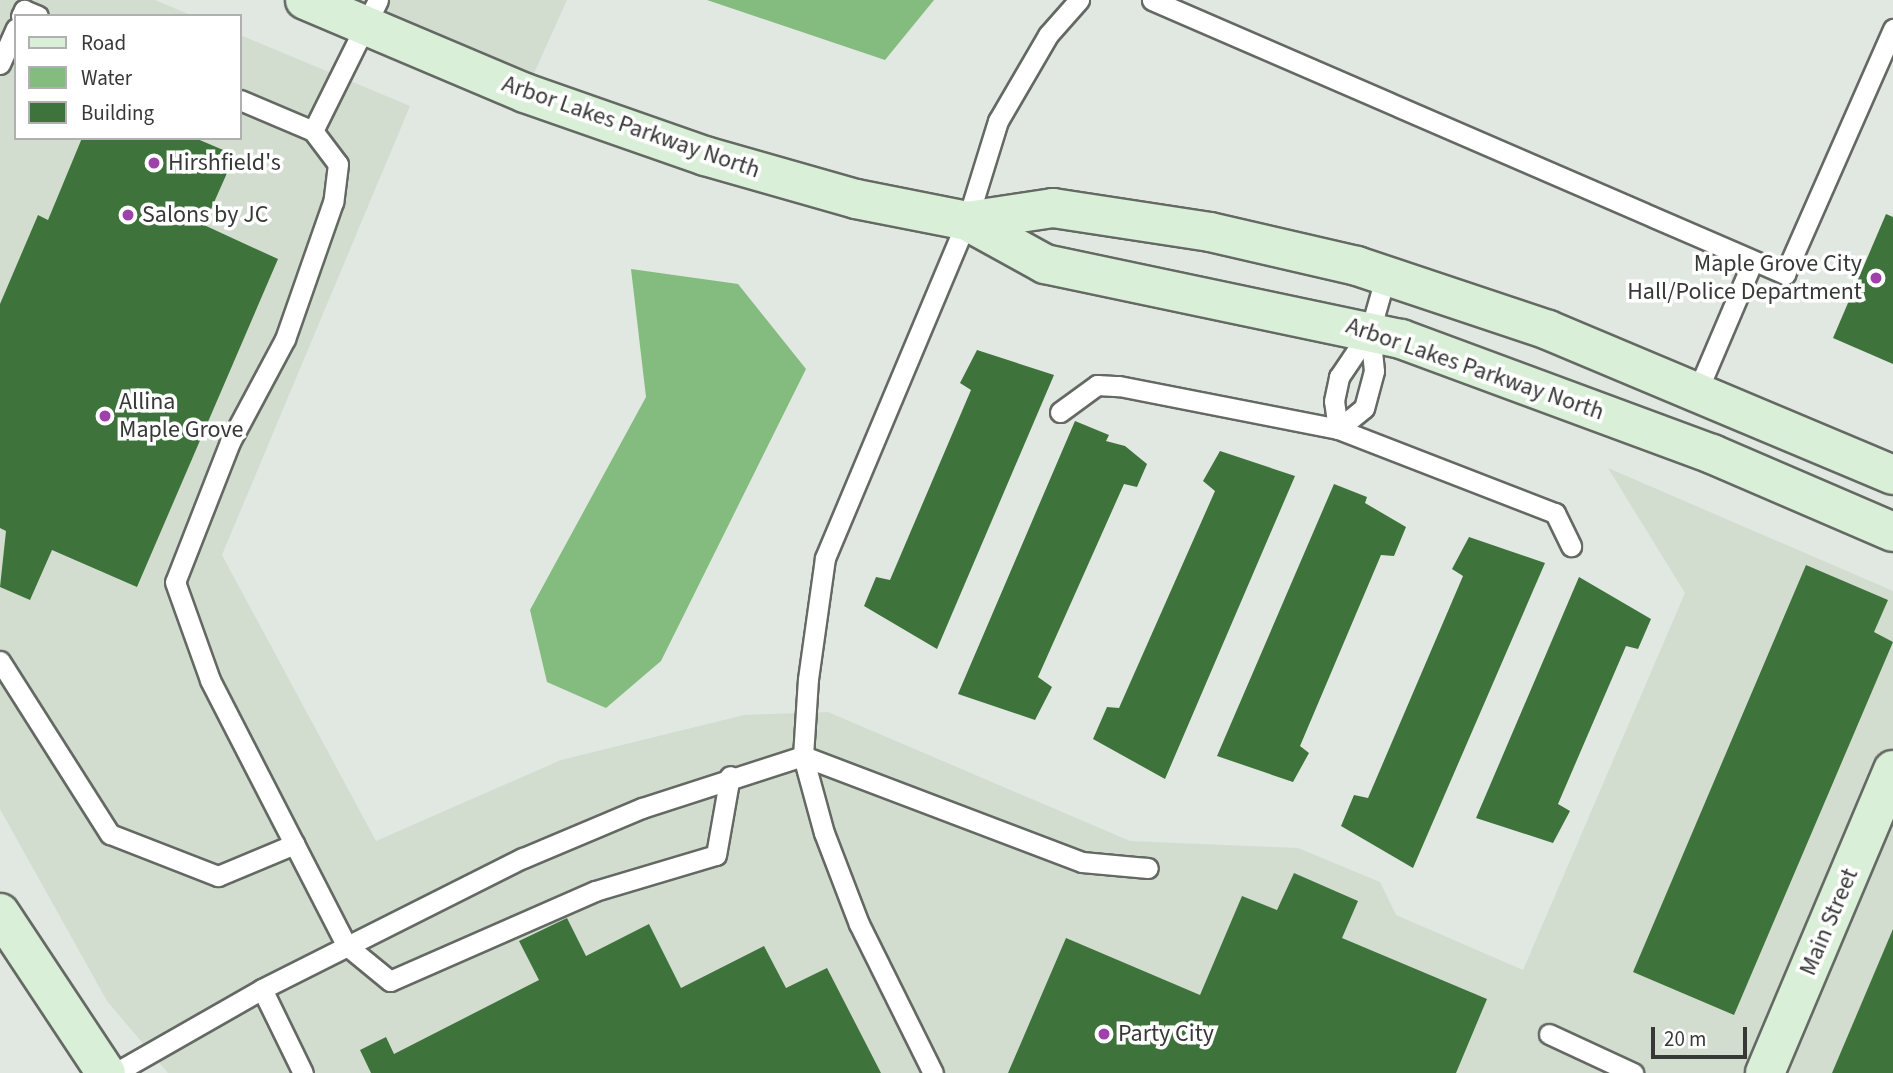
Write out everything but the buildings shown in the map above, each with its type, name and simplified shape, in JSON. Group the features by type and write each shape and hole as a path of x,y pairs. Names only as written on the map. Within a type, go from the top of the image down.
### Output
{"street":[{"name":"Arbor Lakes Parkway North","path":"305,0 372,13 525,93 705,156 856,199 967,220 1053,208 1210,232 1386,275 1548,330 1893,475"},
{"name":"Arbor Lakes Parkway North","path":"967,220 1045,264 1370,331 1686,444 1893,532"},
{"name":"Main Street","path":"1765,1073 1893,770"},
{"path":"0,913 106,1073"}],"lane":[{"path":"933,1073 859,924 803,756 825,558 967,220 998,121 1048,35 1079,0"},
{"path":"1153,0 1785,274 1893,29"},
{"path":"313,131 372,13"},
{"path":"0,64 14,32"},
{"path":"242,101 313,131 338,164 333,202 285,340 230,442 175,582 210,680 346,945 390,981 595,891 716,856 730,776"},
{"path":"1697,392 1753,261"},
{"path":"1338,429 1334,401 1339,377 1370,331 1386,275"},
{"path":"1338,429 1364,408 1374,371 1370,331"},
{"path":"1060,412 1097,385 1119,386 1338,429 1555,513 1571,546"},
{"path":"0,661 110,834 218,876 295,844"},
{"path":"115,1073 262,989 523,858 730,776 803,756 1082,862 1149,868"},
{"path":"262,989 303,1073"},
{"path":"1549,1034 1633,1073"}],"shaded area":[{"path":"0,0 155,0 188,14 14,14 14,140 242,140 242,36 410,106 222,555 376,841 561,760 744,715 828,712 1130,841 1298,848 1380,882 1396,915 1523,970 1685,593 1608,468 1893,591 1893,1073 168,1073 107,1001 0,809"},
{"path":"305,0 567,0 525,93"}],"water":[{"path":"707,0 934,0 885,60"},
{"path":"631,269 738,284 806,369 661,661 606,708 547,682 530,610 646,397"}],"place":[{"name":"Hirshfield's","path":"154,163"},
{"name":"Salons by JC","path":"128,215"},
{"name":"Maple Grove City Hall/Police Department","path":"1876,278"},
{"name":"Allina Maple Grove","path":"105,416"},
{"name":"Party City","path":"1104,1034"}]}
